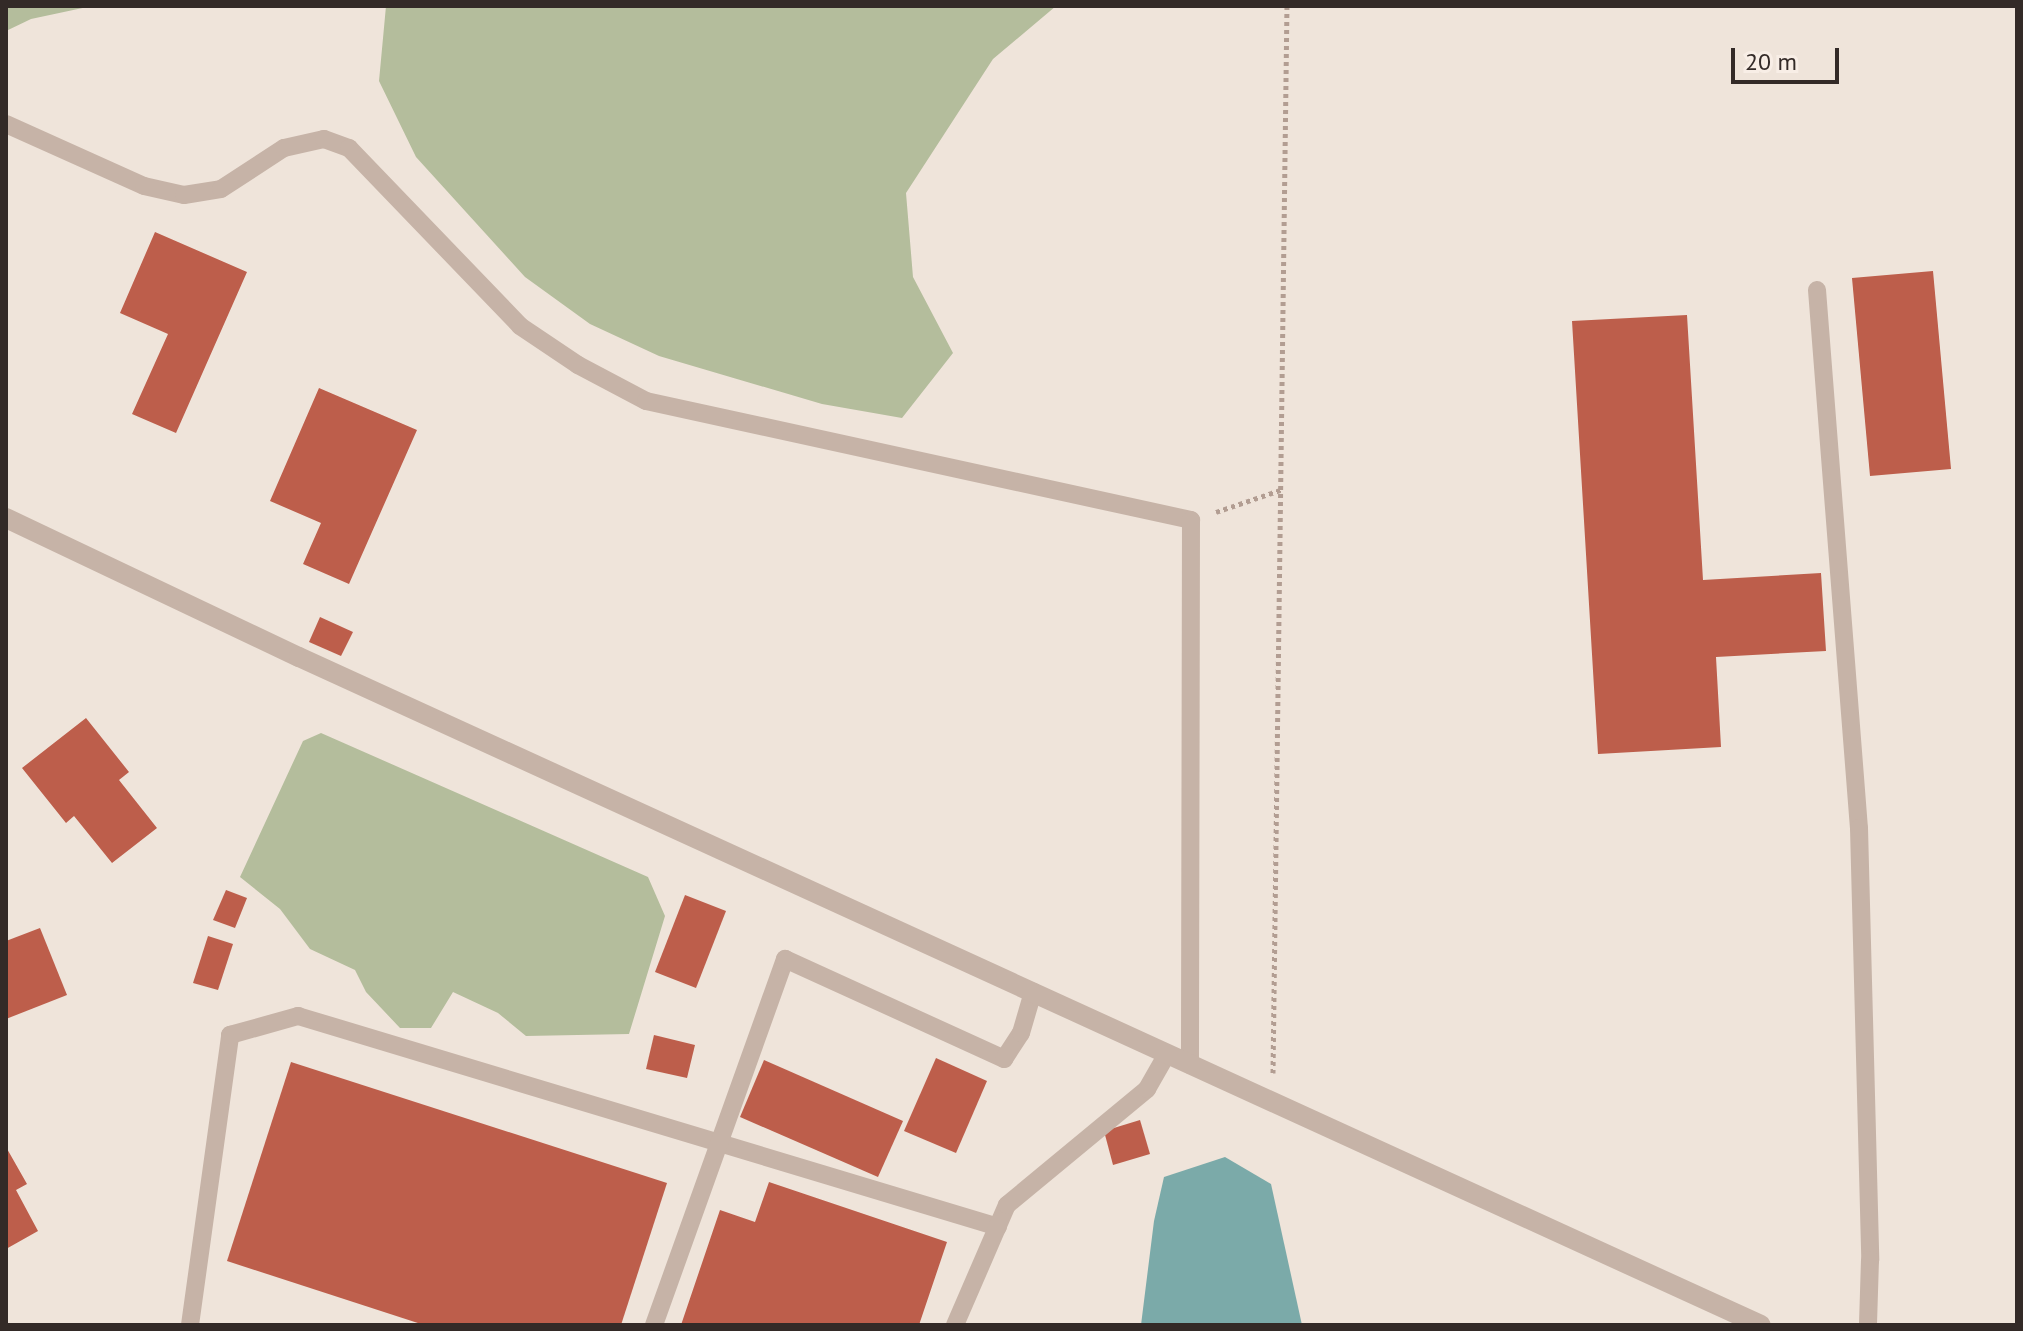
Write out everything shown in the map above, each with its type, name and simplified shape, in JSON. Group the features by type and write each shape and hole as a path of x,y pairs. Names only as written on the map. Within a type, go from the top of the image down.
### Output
{"street":[{"path":"6,518 299,657 1761,1325"}],"lane":[{"path":"6,124 144,186 184,195 221,189 284,148 324,139 349,148 520,326 578,365 646,401 1191,520 1190,1065"},
{"path":"1817,290 1859,828 1870,1260 1868,1325"},
{"path":"654,1325 785,959 1004,1059 1021,1033 1033,992"},
{"path":"190,1325 230,1035 298,1016 998,1227"},
{"path":"955,1325 1007,1205 1147,1089 1167,1054"}],"path":[{"path":"1273,1103 1287,6"},
{"path":"1191,520 1283,489"}],"green space":[{"path":"6,6 92,6 31,19 6,31"},
{"path":"386,6 1056,6 993,59 906,193 913,277 953,353 902,418 822,404 659,356 590,324 525,277 416,157 379,81"},
{"path":"321,733 648,877 665,916 629,1034 526,1036 498,1013 453,992 431,1028 400,1028 366,992 355,970 310,949 280,909 240,877 303,741"}],"water":[{"path":"1225,1157 1271,1184 1302,1325 1141,1325 1154,1221 1164,1177"}],"building":[{"path":"155,232 247,272 176,433 132,414 168,334 120,313"},
{"path":"1933,271 1951,469 1870,476 1852,278"},
{"path":"1687,315 1703,580 1821,573 1826,651 1716,657 1721,747 1598,754 1572,321"},
{"path":"319,388 417,430 349,584 303,564 321,523 270,501"},
{"path":"320,617 353,632 341,656 309,642"},
{"path":"86,718 129,772 119,780 157,828 112,863 74,816 66,823 22,768"},
{"path":"226,890 247,898 235,928 213,920"},
{"path":"685,895 726,911 696,988 655,972"},
{"path":"40,928 67,995 6,1019 6,941"},
{"path":"208,936 233,944 218,990 193,983"},
{"path":"654,1035 695,1045 687,1078 646,1069"},
{"path":"936,1058 987,1081 956,1153 904,1131"},
{"path":"764,1060 903,1121 878,1177 740,1117"},
{"path":"291,1062 667,1183 621,1325 424,1325 227,1261"},
{"path":"1140,1120 1150,1154 1113,1165 1104,1131"},
{"path":"6,1147 27,1184 16,1190 38,1231 6,1249"},
{"path":"769,1182 947,1242 919,1325 681,1325 720,1210 755,1222"}]}
